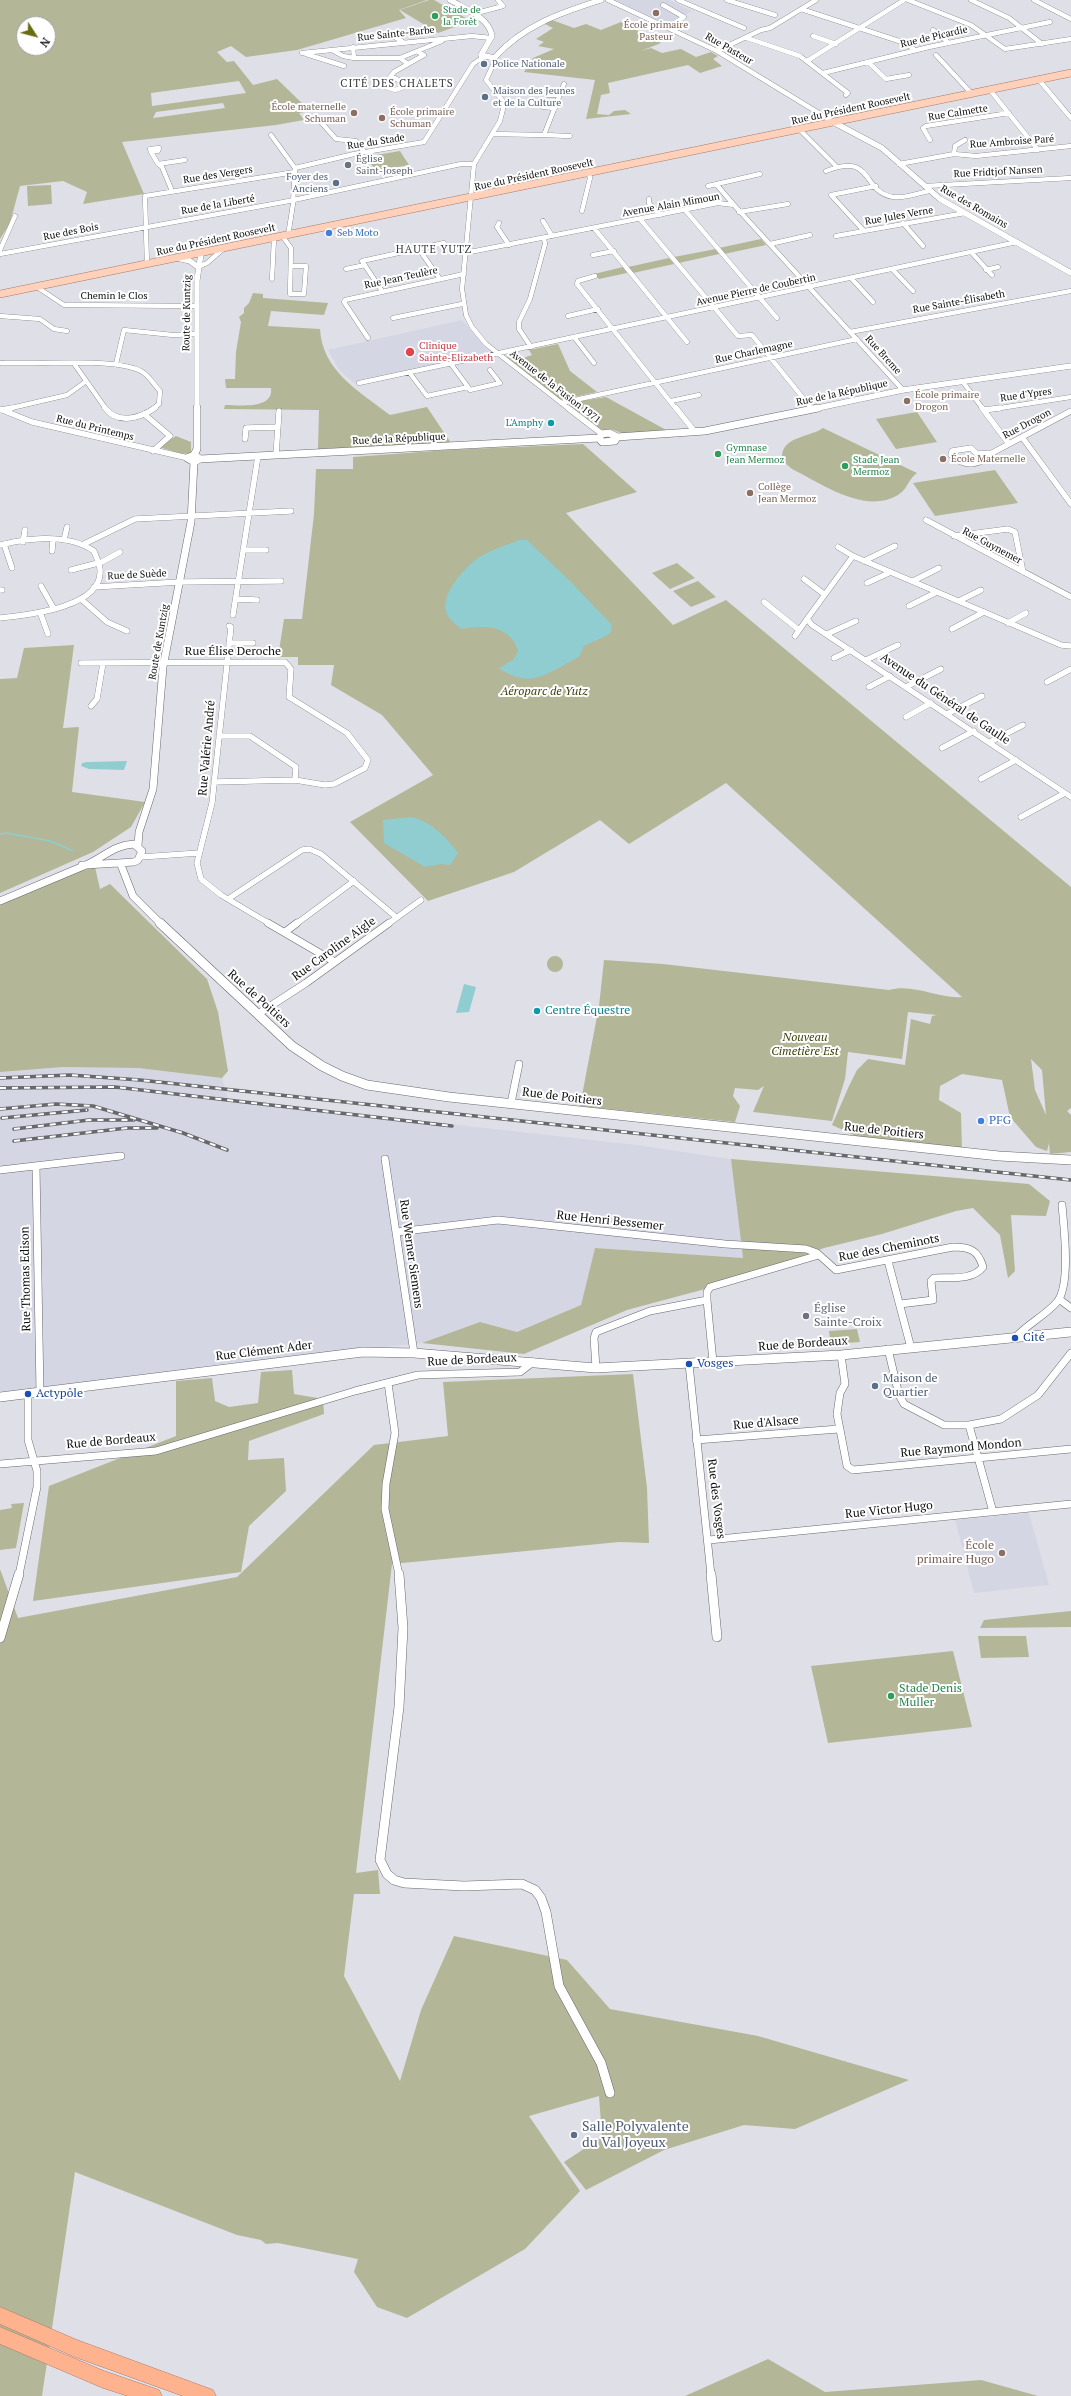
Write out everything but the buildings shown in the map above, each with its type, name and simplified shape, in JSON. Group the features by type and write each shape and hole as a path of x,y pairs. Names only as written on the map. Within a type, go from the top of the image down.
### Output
{"highway":[{"path":"0,2315 75,2348 207,2396"},
{"path":"0,2335 96,2376 153,2396"}],"main road":[{"name":"Rue du Président Roosevelt","path":"0,294 589,174 1071,73"}],"street":[{"path":"450,0 474,14 490,28 493,33 481,54 484,57 494,58"},
{"path":"474,14 503,6 498,0"},
{"path":"474,164 500,121 503,105 486,80 494,63 494,58 510,40 531,25 600,0"},
{"name":"Rue Pasteur","path":"608,0 717,51 835,123"},
{"path":"678,0 714,17 744,28"},
{"path":"727,0 775,15"},
{"path":"717,51 761,30 770,28 816,0"},
{"path":"807,61 904,0"},
{"path":"908,0 952,16 987,35 1005,49 1071,39"},
{"path":"971,0 992,9 1025,27 1042,44"},
{"path":"1034,0 1071,19"},
{"path":"663,5 684,17 668,27"},
{"path":"802,9 905,43 915,50"},
{"name":"Rue de Picardie","path":"823,73 915,50 1050,22"},
{"path":"933,30 949,43"},
{"path":"390,34 403,42"},
{"name":"Rue Sainte-Barbe","path":"344,66 302,53 472,36 491,38"},
{"path":"813,36 836,44"},
{"path":"332,50 343,56 354,58 400,58 418,52 448,38"},
{"path":"747,38 800,56 848,93 846,95"},
{"path":"354,48 354,58"},
{"path":"391,76 404,83 404,87 395,90 383,86 391,76 396,70 424,55 418,52"},
{"path":"936,55 948,71 972,94"},
{"name":"Rue du Stade","path":"295,170 364,152 424,142 471,68 484,57"},
{"path":"400,58 408,64"},
{"path":"868,62 886,79 909,75"},
{"path":"1039,80 1071,118"},
{"path":"544,135 564,84"},
{"path":"990,90 1038,150"},
{"path":"547,95 560,95"},
{"path":"543,108 555,108"},
{"name":"Rue Calmette","path":"930,140 923,128 926,126 1008,113"},
{"path":"320,120 336,139 356,140 364,152"},
{"name":"Rue des Romains","path":"835,123 882,148 927,188 965,213 1071,273"},
{"path":"800,130 836,166 826,171"},
{"path":"492,134 570,136"},
{"path":"271,135 295,170 294,200 285,236 291,248 290,294 304,294 306,266 291,266"},
{"name":"Rue Ambroise Paré","path":"954,154 955,146 965,140"},
{"name":"Rue Ambroise Paré","path":"899,164 954,154 976,156 1071,146"},
{"path":"151,152 158,164 162,167 172,191"},
{"path":"158,164 185,160"},
{"name":"Rue de la Liberté","path":"146,227 294,200 417,172 461,164 474,164"},
{"name":"Avenue de la Fusion 1971","path":"474,164 462,304 472,327 497,354 601,436"},
{"name":"Rue Fridtjof Nansen","path":"836,166 857,166 876,186 892,197 927,188 978,182 1071,178"},
{"name":"Rue des Vergers","path":"146,227 145,196 295,170"},
{"path":"582,211 590,178 589,174"},
{"path":"708,186 760,174"},
{"path":"716,184 734,206"},
{"path":"864,231 831,195 876,186"},
{"path":"649,199 649,203 660,215"},
{"name":"Avenue Alain Mimoun","path":"466,253 718,203 734,206 850,332"},
{"path":"739,212 788,204"},
{"path":"685,210 777,318"},
{"name":"Rue Jules Verne","path":"836,236 965,213"},
{"path":"0,250 15,216"},
{"path":"640,219 738,336 752,335 812,409"},
{"path":"543,221 543,224 552,236"},
{"path":"499,223 498,226 509,244"},
{"path":"903,223 923,246"},
{"path":"146,227 147,265"},
{"name":"Rue des Bois","path":"0,254 146,227"},
{"path":"594,228 687,342"},
{"path":"770,244 810,235"},
{"path":"531,347 519,329 519,322 530,299 545,244 544,238"},
{"path":"272,279 274,239"},
{"name":"Avenue Pierre de Coubertin","path":"359,383 893,270 1017,242"},
{"path":"382,291 362,261 365,259 444,243"},
{"path":"418,248 440,279"},
{"name":"Route de Kuntzig","path":"177,258 196,265 207,263 223,249"},
{"path":"593,255 614,251"},
{"path":"972,253 992,275"},
{"name":"Route de Kuntzig","path":"139,854 137,838 149,807 153,789 164,662 191,516 194,458 197,449 196,265 200,254"},
{"name":"Route de Kuntzig","path":"191,256 196,265"},
{"path":"346,269 365,265"},
{"path":"986,270 998,268"},
{"path":"893,270 913,291"},
{"name":"Rue Jean Teulère","path":"368,338 344,302 349,298 464,274"},
{"path":"595,276 577,282 695,432"},
{"path":"852,278 873,302"},
{"name":"Chemin le Clos","path":"37,287 64,305 197,306"},
{"name":"Rue Sainte-Élisabeth","path":"850,332 1071,291"},
{"path":"393,318 462,304"},
{"path":"568,316 598,309"},
{"path":"0,316 40,319 54,329 67,331"},
{"path":"116,364 124,330 173,335 197,334"},
{"name":"Rue Breme","path":"850,332 903,390"},
{"path":"574,338 594,363"},
{"name":"Rue Charlemagne","path":"561,403 857,339"},
{"path":"0,363 116,364 142,371 160,391 161,400 159,404 144,414 123,418 111,415 85,382 75,364"},
{"path":"451,364 470,390 500,383 490,370"},
{"name":"Rue de la République","path":"194,458 258,456 601,436 602,442 609,443 615,441 617,437 695,432 903,390 1071,366"},
{"path":"409,372 427,396 468,387"},
{"path":"1,409 67,394 85,382"},
{"path":"963,382 1009,444"},
{"path":"671,401 699,395"},
{"name":"Rue d'Ypres","path":"984,410 1071,397"},
{"name":"Rue du Printemps","path":"1,409 32,422 153,451 194,458"},
{"path":"276,455 279,411"},
{"name":"Rue Drogon","path":"992,453 977,454 971,448 952,451 951,455 957,462 962,464 986,460 992,453 1071,411"},
{"path":"144,414 170,436 153,451"},
{"path":"245,439 246,428 278,427"},
{"path":"1022,437 1071,504"},
{"path":"233,615 258,456"},
{"path":"84,544 135,519 291,511"},
{"name":"Rue Guynemer","path":"926,520 1071,597"},
{"path":"64,540 67,527"},
{"name":"Rue Guynemer","path":"954,536 1008,529 1015,532 1023,572"},
{"path":"23,542 25,530"},
{"path":"52,552 53,540"},
{"path":"0,618 54,609 80,599 94,587 99,578 98,563 94,551 84,544 64,540 23,542 2,545 12,568"},
{"path":"864,561 895,546"},
{"path":"838,547 864,561 1008,623 1061,645 1071,646"},
{"path":"244,550 266,550"},
{"path":"71,570 98,563 120,552"},
{"path":"795,636 853,556"},
{"path":"912,581 939,568"},
{"path":"867,583 891,572"},
{"path":"804,579 824,594"},
{"name":"Rue de Suède","path":"94,587 180,582 282,581"},
{"path":"41,586 54,609"},
{"path":"959,601 981,590"},
{"path":"909,606 937,592"},
{"path":"80,599 107,622 127,631"},
{"path":"236,599 257,600"},
{"path":"764,602 799,630"},
{"path":"40,612 48,634"},
{"path":"952,629 984,612"},
{"path":"1008,623 1026,613"},
{"name":"Avenue du Général de Gaulle","path":"807,619 827,634 1071,797"},
{"path":"827,634 856,621"},
{"name":"Rue Valérie André","path":"230,626 210,812 197,863 201,879 206,885 228,899 335,962"},
{"path":"229,643 253,643"},
{"path":"866,660 898,645"},
{"path":"834,658 851,650"},
{"name":"Rue Élise Deroche","path":"81,663 281,662 288,664 291,669 289,697 347,733 368,760 365,768 334,784 325,785 295,780 214,782"},
{"path":"91,706 97,699 103,663"},
{"path":"906,687 941,668"},
{"path":"1047,682 1071,669"},
{"path":"869,687 890,676"},
{"path":"947,714 982,696"},
{"path":"906,717 931,703"},
{"path":"990,742 1023,725"},
{"path":"942,748 974,731"},
{"path":"219,736 250,736 296,767 295,780"},
{"path":"981,779 1016,760"},
{"path":"1021,817 1065,793"},
{"name":"Route de Kuntzig","path":"0,901 110,854 115,847 125,844 142,824"},
{"path":"125,844 139,854"},
{"path":"228,899 302,850 309,849 321,854 396,917"},
{"name":"Rue de Poitiers","path":"110,854 117,863 128,882 133,896 138,902 298,1050 315,1062 344,1077 374,1086 449,1097 999,1156 1071,1160"},
{"path":"82,865 117,863 139,854 199,854"},
{"path":"128,882 139,854"},
{"path":"285,932 354,882"},
{"name":"Rue Caroline Aigle","path":"258,1014 335,962 421,900"},
{"path":"511,1103 519,1064"},
{"path":"0,1170 121,1156"},
{"name":"Rue Werner Siemens","path":"385,1159 414,1353"},
{"name":"Rue Thomas Edison","path":"36,1166 40,1392"},
{"path":"1015,1338 1022,1329 1059,1300 1063,1292 1068,1253 1062,1205"},
{"name":"Rue Henri Bessemer","path":"397,1232 498,1220 725,1244 806,1249 819,1255"},
{"name":"Rue des Cheminots","path":"819,1255 836,1270 953,1247 971,1247 977,1252 983,1267 981,1271 972,1276 934,1278 931,1281 933,1300 930,1302 900,1304"},
{"path":"713,1362 707,1300 707,1292 710,1287 819,1255"},
{"path":"888,1261 911,1348"},
{"path":"596,1368 594,1338 596,1332 630,1317 663,1308 707,1300"},
{"path":"1059,1300 1071,1308"},
{"name":"Rue de Bordeaux","path":"0,1464 156,1451 355,1391 418,1375 442,1372 520,1372 529,1367 533,1362 596,1368 841,1355 1071,1332"},
{"path":"888,1350 899,1395 904,1404 910,1409 944,1425 969,1425 1000,1419 1038,1395 1071,1353"},
{"name":"Rue Clément Ader","path":"0,1397 363,1352 414,1353 533,1362"},
{"path":"839,1429 835,1405 845,1384 841,1355"},
{"name":"Rue des Vosges","path":"689,1364 696,1440 709,1540 717,1637"},
{"path":"388,1383 394,1433 386,1484 385,1509 387,1525 394,1544 399,1574 403,1628 399,1707 380,1860 387,1874 394,1880 404,1883 464,1886 522,1884 535,1890 541,1898 546,1912 559,1986 601,2062 610,2093"},
{"path":"0,1638 16,1590 37,1487 34,1461 28,1440 28,1394"},
{"path":"969,1425 993,1512"},
{"name":"Rue d'Alsace","path":"696,1440 839,1429"},
{"name":"Rue Raymond Mondon","path":"839,1429 847,1466 853,1470 1071,1449"},
{"name":"Rue Victor Hugo","path":"709,1540 1071,1504"}],"shaded area":[{"path":"615,0 669,0 692,11 668,25"},
{"name":"Clinique Sainte-Elizabeth","path":"462,320 489,352 354,383 339,370 328,350"},
{"name":"Actypôle","path":"63,1067 138,1068 222,1078 228,1099 637,1145 731,1159 743,1258 595,1248 581,1305 517,1332 480,1322 422,1343 235,1362 76,1384 0,1392 0,1072"},
{"name":"École primaire Hugo","path":"1029,1513 1049,1585 974,1593 955,1520"}],"green space":[{"path":"0,0 427,0 399,10 406,18 297,50 246,57 231,46 217,52 227,62 234,61 253,85 277,79 310,111 299,113 304,120 276,125 122,142 144,194 83,204 87,192 63,181 20,186 10,223 0,239","holes":["239,81 246,93 152,106 151,93","223,103 225,108 153,118 156,112"]},
{"name":"Stade de la Forêt","path":"429,0 434,0 471,21 438,33 400,10"},
{"path":"552,20 574,28 586,24 601,30 621,22 661,43 641,51 651,48 662,53 681,49 696,57 711,52 718,56 713,59 722,66 700,73 688,65 608,83 610,93 601,95 597,114 609,115 614,111 625,110 631,114 586,119 595,80 524,72 533,58 554,49 538,46 544,42 536,39 553,28 543,23"},
{"path":"400,151 409,165 377,171 365,157"},
{"path":"51,185 52,204 28,206 27,186"},
{"path":"761,239 766,245 724,254 719,248"},
{"path":"716,249 719,254 679,263 674,257"},
{"path":"669,258 674,264 633,273 628,267"},
{"path":"623,267 627,273 599,279 594,274"},
{"path":"253,293 263,294 263,298 328,303 324,315 271,311 268,326 320,329 322,344 335,369 355,389 390,415 427,407 451,443 318,449 319,410 224,409 225,405 254,405 261,403 267,400 270,395 271,388 226,388 225,379 235,379 236,352 241,322 239,317 244,313 244,308 249,303"},
{"path":"558,344 570,371 597,392 560,400 507,357 515,353 520,359 532,355 529,350"},
{"path":"606,397 668,431 622,433 610,429 599,430 569,405 569,403"},
{"path":"917,412 937,442 896,449 876,419"},
{"name":"Stade Jean Mermoz","path":"823,428 917,473 901,493 885,500 871,501 857,499 829,489 792,469 785,463 782,456 787,444"},
{"path":"176,436 191,442 191,453 182,454 159,447"},
{"name":"Aéroparc de Yutz","path":"583,444 637,492 566,513 673,625 726,600 1071,887 1071,1108 1067,1111 1071,1115 1071,1152 1050,1154 1049,1143 1047,1151 1036,1147 1010,1117 1002,1080 962,1074 940,1086 939,1100 961,1113 962,1150 867,1141 832,1125 857,1070 868,1059 905,1065 911,1019 930,1024 932,1016 937,1015 908,1012 902,1059 848,1052 845,1079 832,1121 753,1112 764,1086 758,1090 735,1088 733,1096 740,1106 735,1122 580,1106 599,1006 604,960 663,964 889,990 908,988 944,996 962,997 726,783 629,844 600,820 514,872 428,901 350,822 433,775 382,715 331,685 334,665 298,665 298,657 278,657 284,619 302,619 314,514 316,469 353,469 353,457 448,450","holes":["1031,1059 1042,1070 1046,1115 1035,1090"]},
{"path":"995,470 1018,503 935,516 913,483"},
{"path":"677,563 695,578 670,589 652,573"},
{"path":"698,581 716,597 691,607 673,591"},
{"path":"74,645 63,728 79,727 72,792 145,802 131,827 93,852 0,893 0,679 17,678 24,648"},
{"path":"95,867 100,889 110,884 207,979 218,1012 228,1071 222,1078 138,1068 63,1067 0,1072 0,905 67,875"},
{"path":"552,956 558,956 563,961 561,970 558,972 552,972 547,967 547,961"},
{"path":"731,1159 1029,1184 1050,1201 1046,1216 1011,1215 1015,1271 1008,1278 1000,1235 973,1208 956,1211 882,1234 824,1248 735,1281 627,1310 524,1354 422,1343 480,1322 517,1332 581,1305 595,1248 743,1258"},
{"path":"857,1329 860,1342 847,1343 830,1339 829,1331"},
{"path":"292,1370 294,1394 323,1399 324,1414 249,1441 248,1460 284,1458 286,1491 249,1526 241,1572 33,1601 49,1486 176,1436 176,1381 212,1378 215,1401 229,1407 258,1403 261,1372"},
{"path":"633,1374 647,1488 649,1543 619,1542 392,1564 356,1873 378,1870 380,1894 354,1894 344,1976 400,2081 421,2010 454,1936 567,1960 610,2009 758,2036 909,2080 795,2129 744,2125 664,2150 586,2190 564,2162 602,2137 599,2096 529,2116 580,2191 525,2249 407,2318 377,2307 354,2272 358,2259 278,2243 266,2244 261,2240 237,2235 75,2172 42,2396 0,2396 0,1569 18,1618 237,1577 374,1445 448,1436 443,1382"},
{"path":"24,1503 16,1548 0,1550 0,1510 12,1508 11,1504"},
{"path":"1071,1611 1071,1627 980,1628 984,1620"},
{"path":"978,1636 1026,1636 1029,1657 981,1658"},
{"name":"Stade Denis Muller","path":"953,1651 972,1727 828,1743 811,1666"},
{"path":"768,2359 825,2392 981,2380 1038,2396 685,2396"}],"water":[{"path":"519,540 527,540 571,582 611,624 612,630 608,635 584,646 579,657 549,673 531,679 511,675 499,668 513,660 518,651 514,642 509,636 503,632 487,627 461,629 449,618 445,609 448,594 452,586 474,561 484,554"},
{"path":"127,761 124,770 89,769 81,766 82,763 87,762"},
{"path":"412,817 426,823 438,831 458,853 450,865 441,864 425,867 384,843 383,820"},
{"path":"464,984 476,987 469,1012 456,1013"}],"waterway":[{"path":"0,834 6,833 50,841 73,851"}],"railway":[{"path":"0,1078 70,1075 140,1080 1071,1180"},
{"path":"0,1088 115,1087 452,1126"},
{"path":"0,1109 56,1104 93,1106 183,1133 227,1150"},
{"path":"2,1118 87,1110"},
{"path":"14,1129 89,1120 134,1120"},
{"path":"14,1141 127,1128 157,1128"}],"place":[{"name":"École primaire Pasteur","path":"656,13"},
{"name":"Stade de la Forêt","path":"435,16"},
{"name":"Police Nationale","path":"484,64"},
{"name":"Maison des Jeunes et de la Culture","path":"485,97"},
{"name":"École maternelle Schuman","path":"354,113"},
{"name":"École primaire Schuman","path":"382,118"},
{"name":"Église Saint-Joseph","path":"348,165"},
{"name":"Foyer des Anciens","path":"336,183"},
{"name":"Seb Moto","path":"329,233"},
{"name":"Clinique Sainte-Elizabeth","path":"410,352"},
{"name":"École primaire Drogon","path":"907,401"},
{"name":"L'Amphy","path":"551,423"},
{"name":"Gymnase Jean Mermoz","path":"718,454"},
{"name":"École Maternelle","path":"943,459"},
{"name":"Stade Jean Mermoz","path":"845,466"},
{"name":"Collège Jean Mermoz","path":"750,493"},
{"name":"Centre Équestre","path":"537,1011"},
{"name":"PFG","path":"981,1121"},
{"name":"Église Sainte-Croix","path":"806,1316"},
{"name":"Cité","path":"1015,1338"},
{"name":"Vosges","path":"689,1364"},
{"name":"Maison de Quartier","path":"875,1386"},
{"name":"Actypôle","path":"28,1394"},
{"name":"École primaire Hugo","path":"1002,1553"},
{"name":"Stade Denis Muller","path":"891,1696"},
{"name":"Salle Polyvalente du Val Joyeux","path":"574,2135"}],"district":[{"name":"CITÉ DES CHALETS","path":"397,84"},
{"name":"HAUTE YUTZ","path":"434,250"}],"park label":[{"name":"Nouveau Cimetière Est","path":"805,1045"}]}
